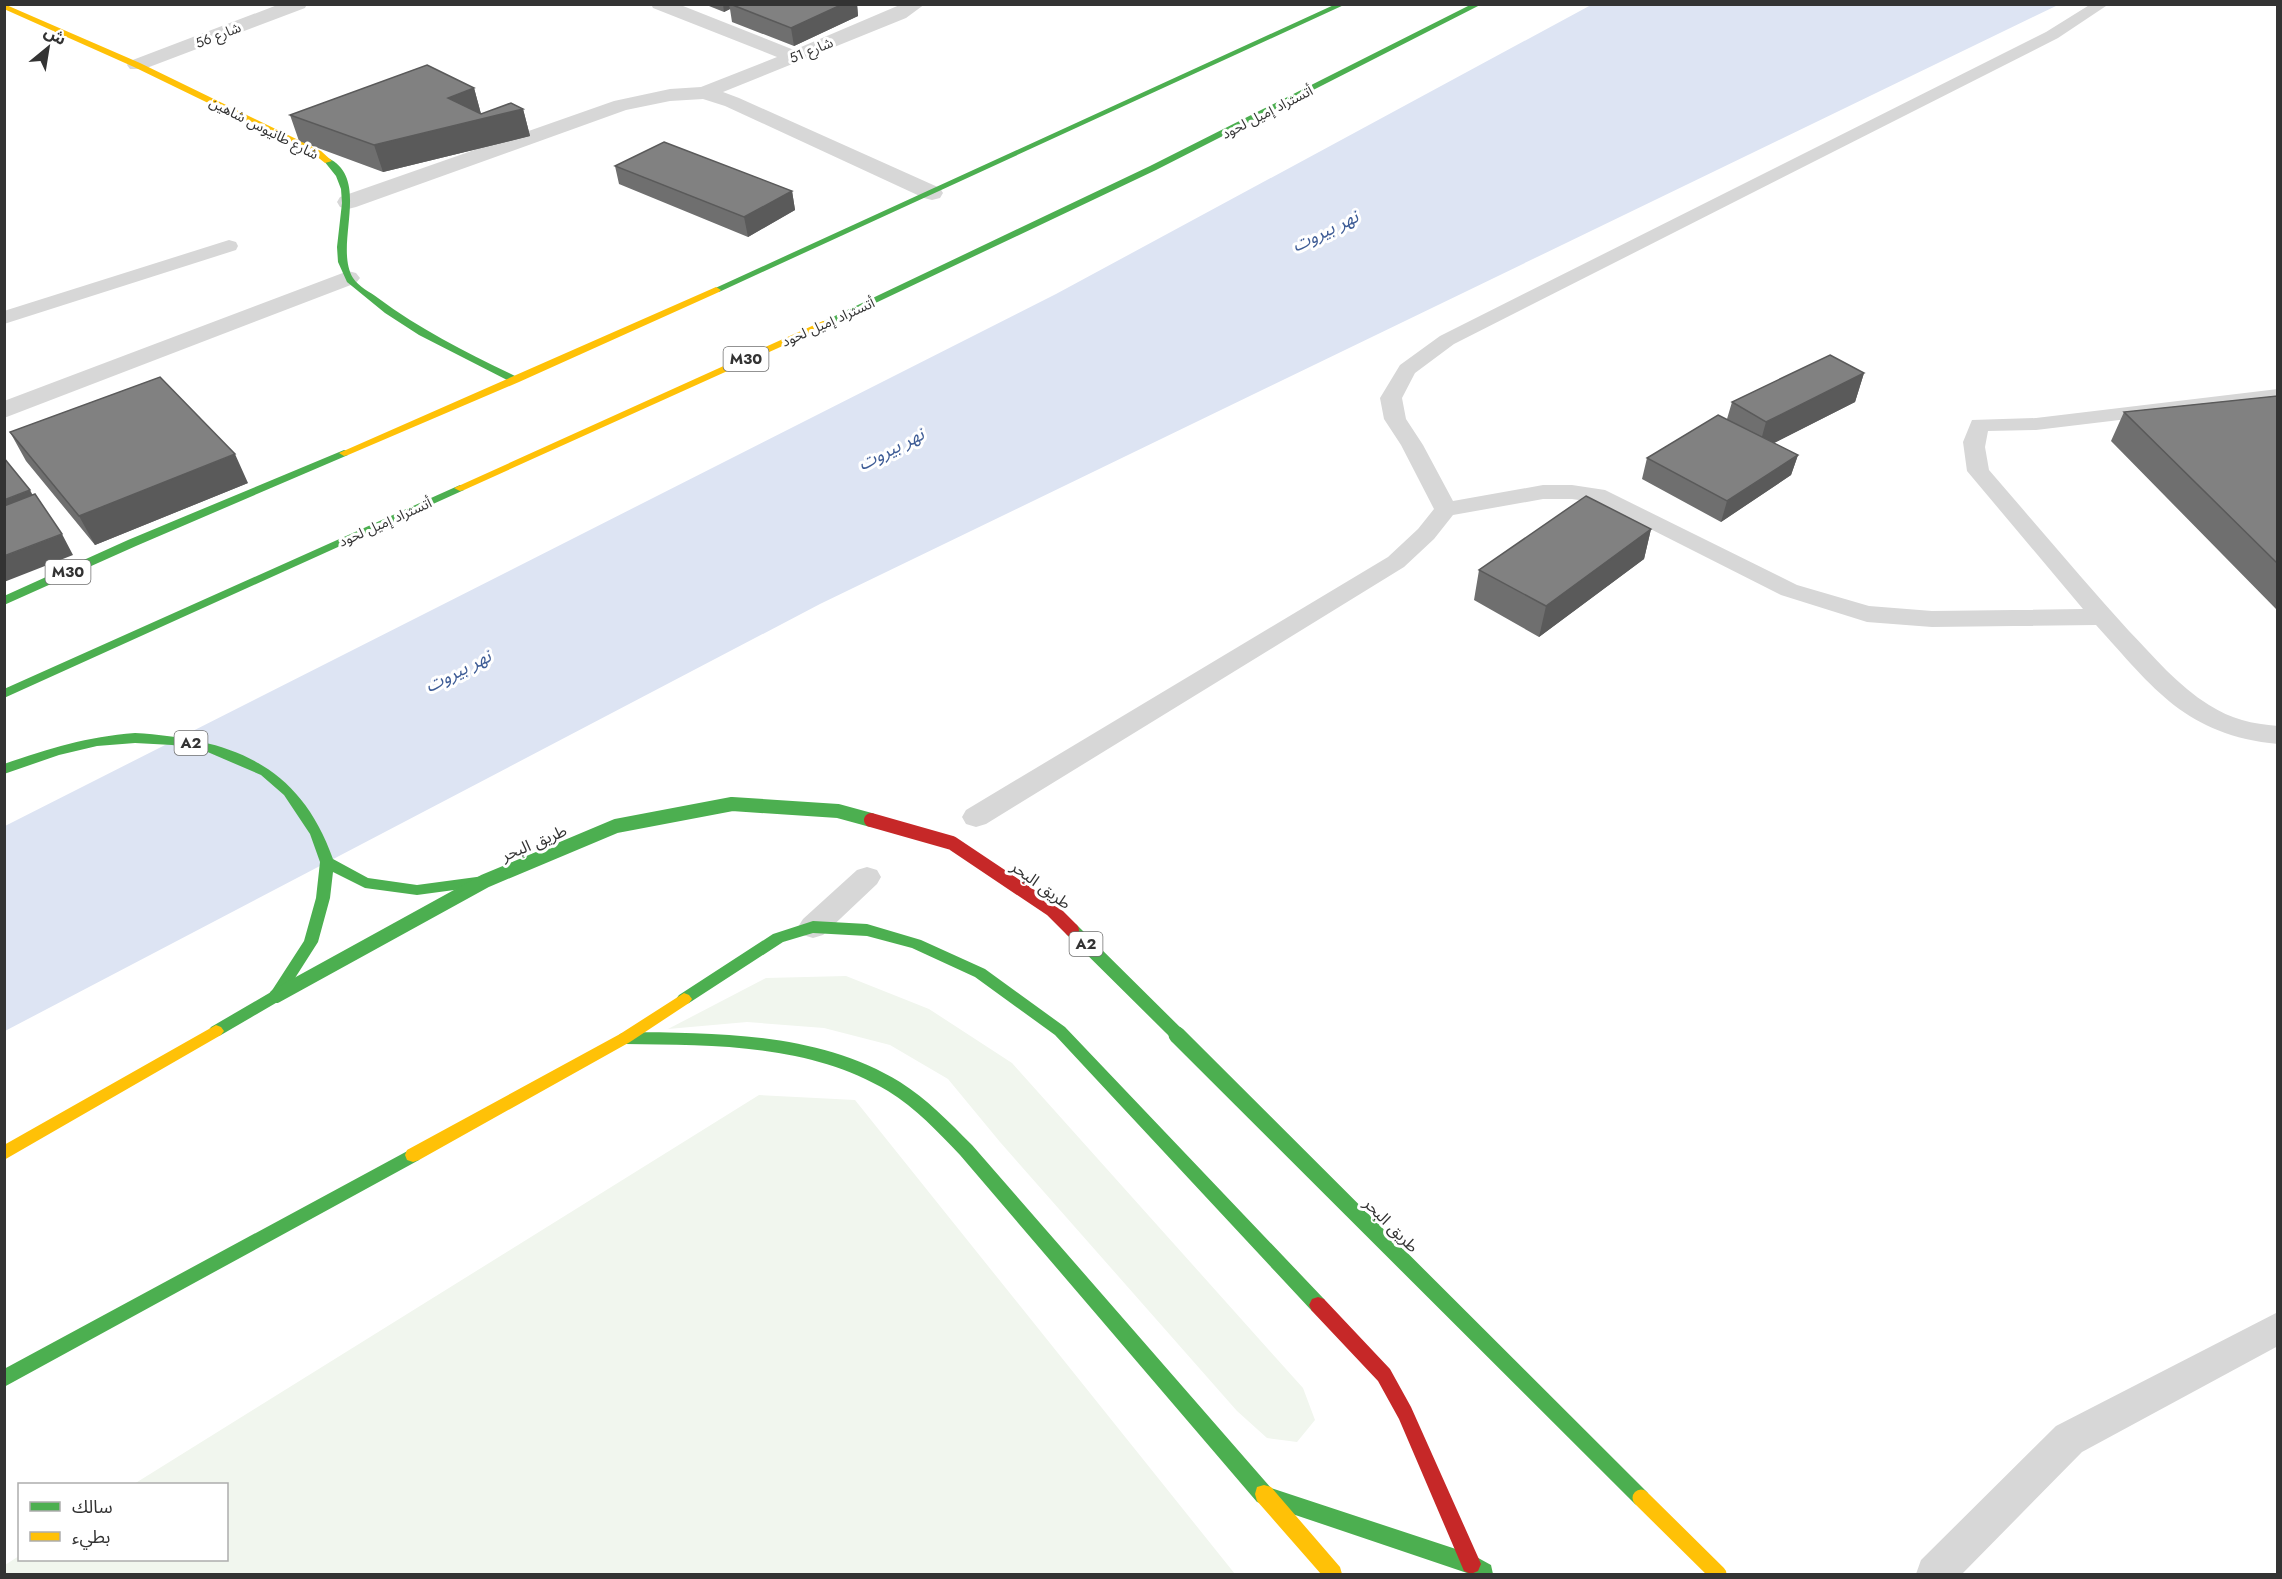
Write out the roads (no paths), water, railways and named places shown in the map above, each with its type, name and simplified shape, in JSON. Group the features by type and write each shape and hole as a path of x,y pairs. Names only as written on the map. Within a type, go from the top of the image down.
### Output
{"main road":[{"name":"M30","path":"4,601 132,543 515,380 933,193 1343,4"},
{"name":"أتستراد إميل لحود","path":"4,694 948,268 1207,143 1479,4"},
{"name":"شارع طانيوس شاهين","path":"4,6 137,65 318,153 333,166 346,183 348,202 342,227 342,257 348,278"},
{"path":"348,278 374,300 448,348 515,380"},
{"path":"4,591 132,543"},
{"name":"A2","path":"4,769 56,751 97,741 135,738 172,740 206,746 266,772 289,792 316,833 327,862 323,898 311,942 276,996"},
{"name":"طريق البحر","path":"4,1153 276,996 485,881 616,826 732,804 838,811 952,843 1052,910 1718,1575"},
{"name":"A2","path":"327,862 365,883 417,890 485,881"},
{"path":"4,1379 625,1038 778,939 813,927 867,930 916,945 980,973 1060,1031 1384,1375 1405,1413 1471,1564"},
{"path":"625,1038 727,1039 783,1046 840,1061 892,1086 926,1110 966,1150 1333,1575"},
{"path":"1262,1495 1471,1564 1489,1575"}],"street":[{"name":"شارع 56","path":"137,65 298,4"},
{"path":"660,4 795,57"},
{"name":"شارع 51","path":"704,93 899,14 916,4"},
{"path":"348,202 621,105 670,95 704,93 732,102 933,193"},
{"path":"4,410 348,278"}],"lane":[{"path":"1446,509 1412,445 1395,419 1391,398 1407,369 1447,340 2052,35 2102,4"},
{"path":"4,318 229,246"},
{"path":"2277,395 2036,424 1980,425 1974,436 1972,451 1978,471 2103,616 2184,703 2205,717 2230,728 2264,735 2277,735"},
{"path":"976,817 1396,562 1426,534 1446,509 1544,492 1572,492 1605,497 1789,590 1867,614 1932,619 2103,616"},
{"path":"813,927 867,877"},
{"path":"1935,1575 2069,1439 2277,1328"}],"water":[{"name":"نهر بيروت","path":"1591,5 2058,5 820,604 5,1031 5,826 1056,294"}]}
